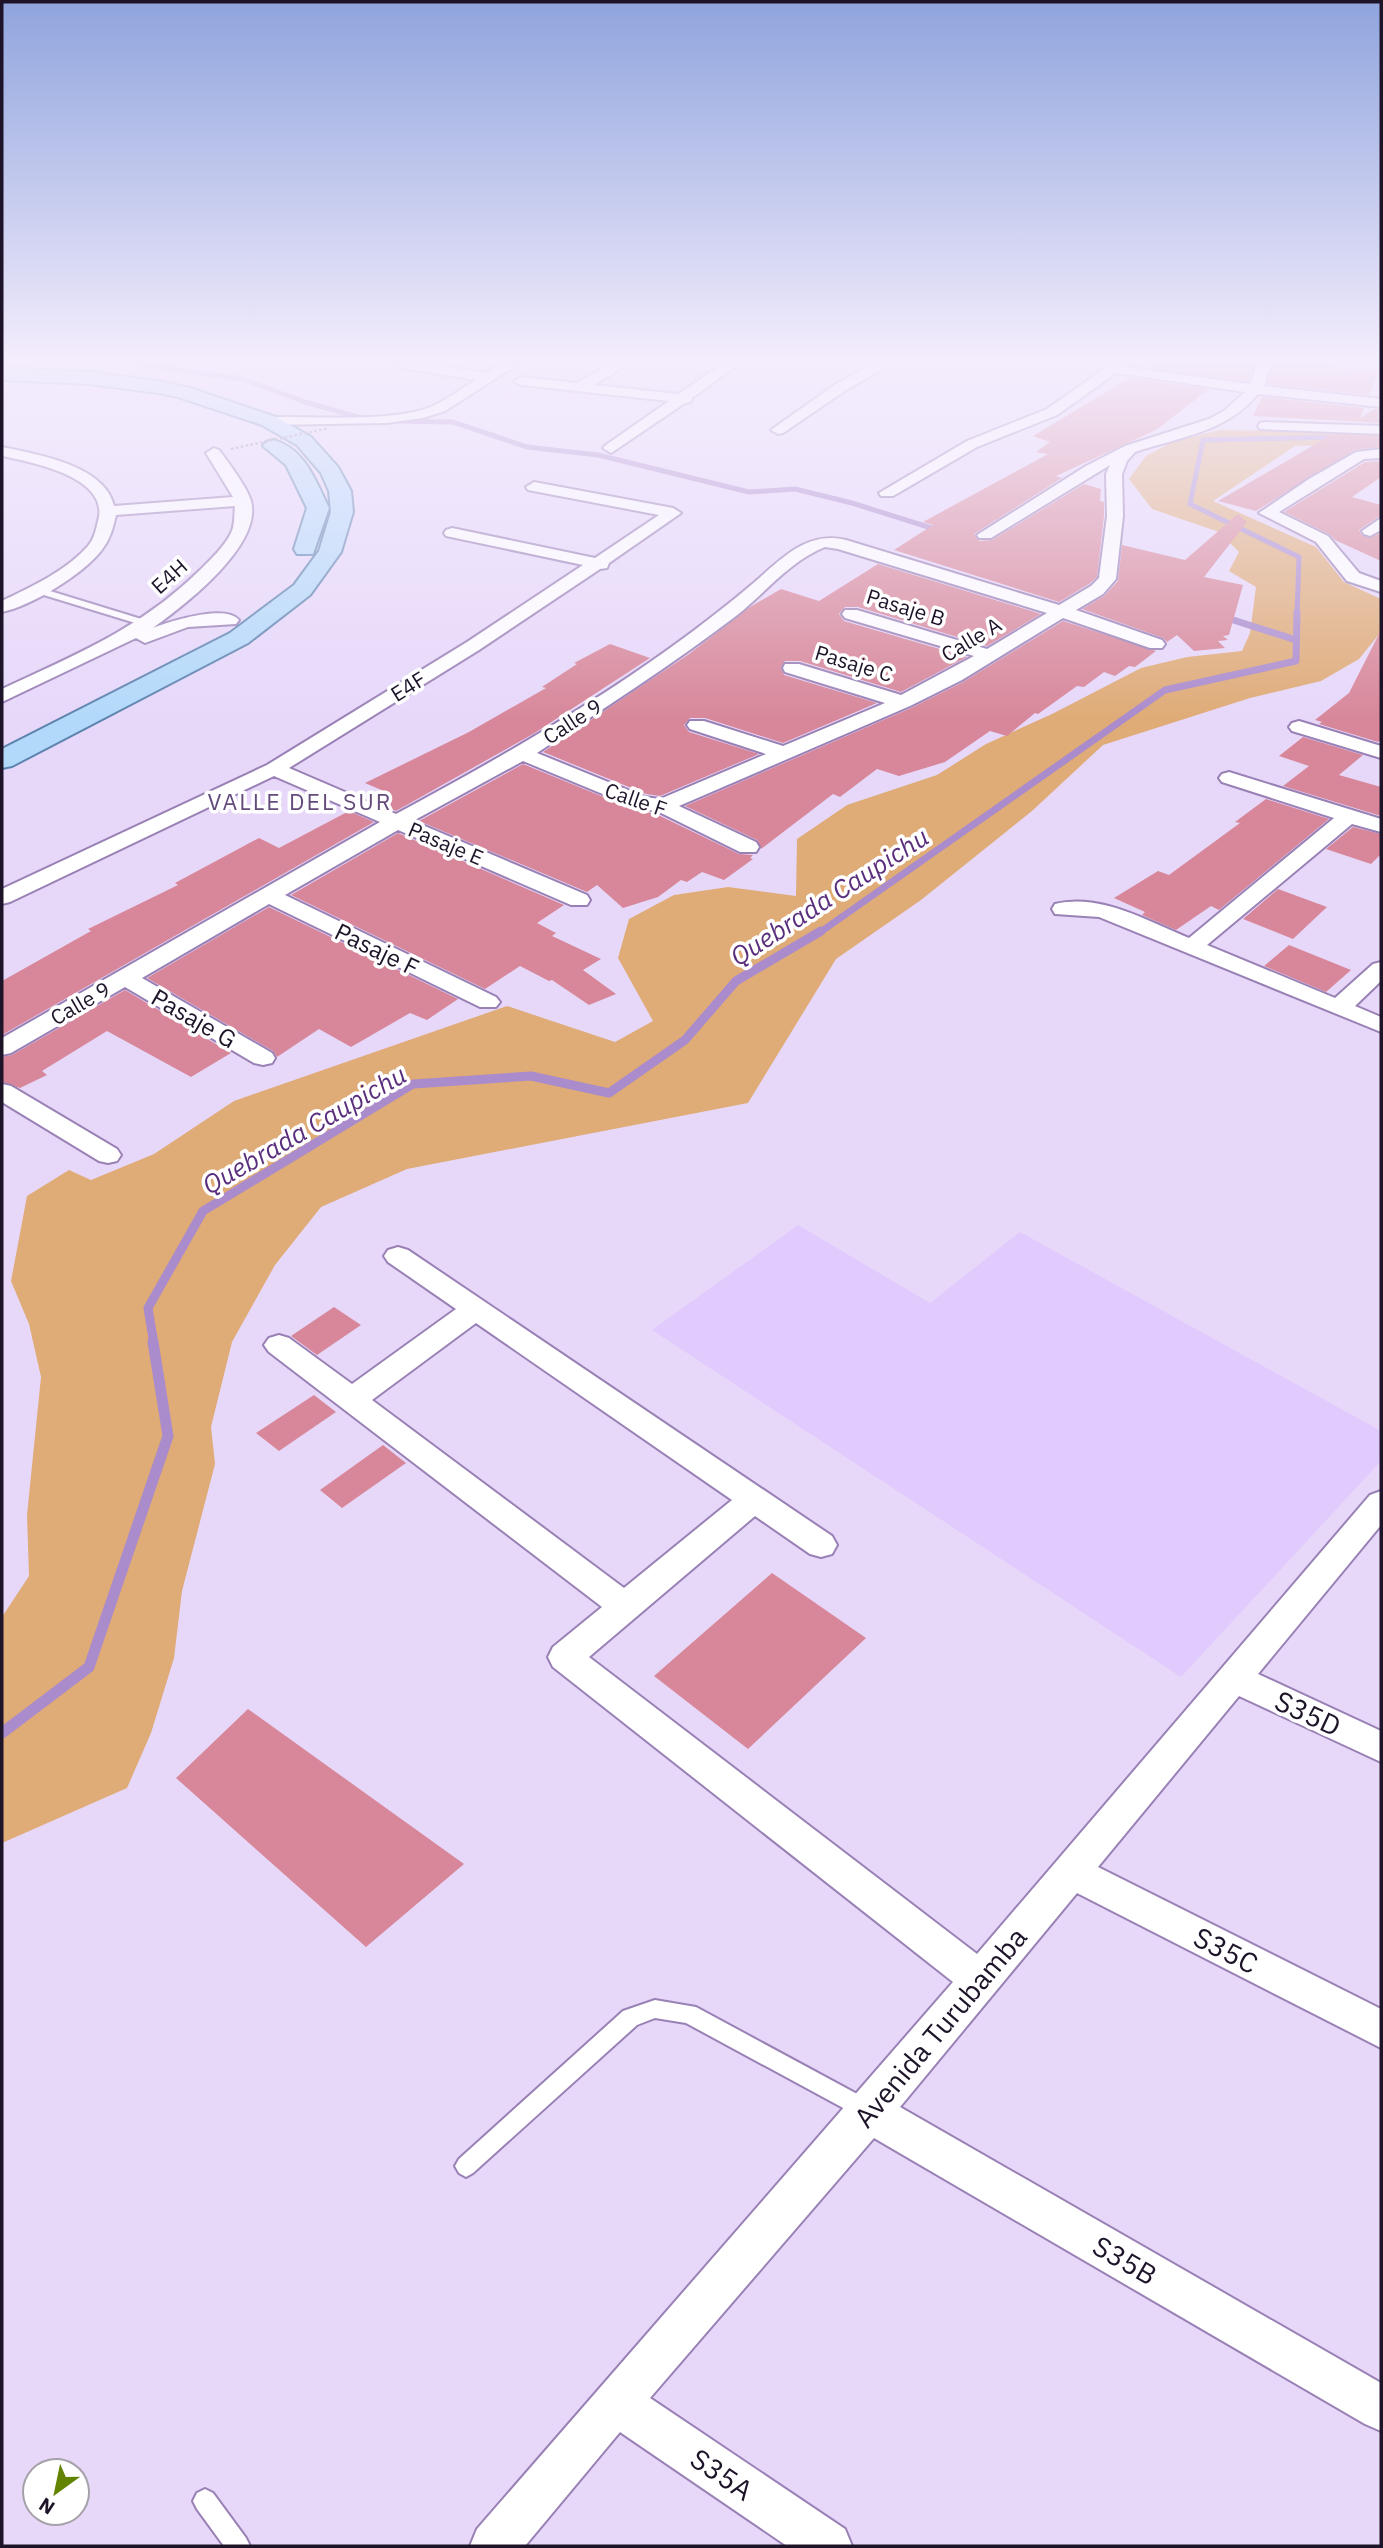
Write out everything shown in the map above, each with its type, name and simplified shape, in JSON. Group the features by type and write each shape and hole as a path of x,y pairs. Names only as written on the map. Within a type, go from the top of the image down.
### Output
{"main road":[{"path":"2,738 168,655 230,620 279,583 307,547 318,508 305,483"},
{"path":"2,760 239,638 302,590 330,552 342,512 336,483"}],"street":[{"path":"2,607 37,590 78,563 102,538 108,511 98,491 89,483"},
{"path":"108,511 243,501 236,483"},
{"path":"887,493 905,483"},
{"path":"985,535 1069,483"},
{"name":"Calle A","path":"662,806 903,702 989,655 1097,590 1106,580 1115,516 1114,483"},
{"path":"1313,483 1267,513 1322,539 1353,577 1381,587"},
{"name":"E4F","path":"2,897 274,769 601,564 673,513 534,487"},
{"name":"E4H","path":"2,696 114,644 148,624 184,596 223,557 241,531 243,501"},
{"path":"452,533 601,564"},
{"name":"Calle 9","path":"2,1048 396,822 522,754 637,678 731,611 803,550 815,544 840,544 1060,611 1156,644"},
{"name":"Pasaje B","path":"851,614 989,655"},
{"name":"E4H","path":"114,644 139,641 185,622 230,620"},
{"name":"Pasaje C","path":"792,668 903,702"},
{"path":"697,725 787,754"},
{"path":"1299,727 1381,752"},
{"name":"Calle F","path":"522,754 641,803 662,806 748,847"},
{"name":"Pasaje E","path":"274,769 579,900"},
{"path":"1229,778 1381,827"},
{"path":"1191,947 1349,816"},
{"name":"Pasaje F","path":"267,895 488,1002"},
{"path":"1063,909 1102,910 1381,1025"},
{"path":"1338,1008 1381,969"},
{"name":"Pasaje G","path":"124,977 263,1058"},
{"path":"2,1091 108,1155"},
{"path":"398,1256 821,1545"},
{"path":"351,1400 475,1310"},
{"path":"279,1345 624,1606"},
{"path":"754,1499 565,1657 980,1980"},
{"name":"Avenida Turubamba","path":"494,2546 869,2112 1379,1510"},
{"name":"S35D","path":"1234,1678 1381,1747"},
{"name":"S35C","path":"1072,1872 1381,2029"},
{"name":"S35B","path":"869,2112 1381,2408"},
{"name":"S35A","path":"616,2402 828,2546"}],"lane":[{"path":"37,590 148,624"},
{"path":"466,2166 631,2018 655,2010 689,2014 869,2112"},
{"path":"205,2501 239,2546"}],"shaded area":[{"path":"1132,483 1240,483 1213,501 1316,547 1344,582 1381,599 1381,632 1359,659 1321,681 1250,698 1103,745 1032,811 921,900 836,959 748,1103 407,1169 321,1207 275,1265 232,1342 211,1427 215,1464 182,1591 174,1658 151,1733 127,1788 2,1843 2,1617 29,1576 27,1515 41,1377 29,1324 11,1281 27,1196 69,1170 91,1180 154,1154 234,1101 507,1006 615,1042 653,1021 618,958 629,919 674,895 728,887 796,896 797,839 847,805 937,775 986,744 1052,714 1141,668 1187,657 1242,651 1250,633 1256,587 1229,571 1239,552 1219,532 1152,509"},
{"path":"798,1225 930,1303 1020,1232 1381,1431 1381,1461 1181,1677 652,1330"}],"building":[{"path":"995,483 1054,483 974,534 979,541 992,540 1084,484 1101,489 1100,501 1104,502 1104,516 1097,577 1059,602 894,550 933,525 923,522"},
{"path":"1249,483 1302,483 1256,511 1218,501"},
{"path":"1331,483 1372,483 1352,497 1381,505 1381,515 1359,530 1369,538 1381,533 1381,561 1335,540 1329,534 1284,512"},
{"path":"1238,514 1247,522 1204,577 1243,585 1229,635 1223,636 1228,640 1218,641 1225,648 1194,651 1177,635 1167,642 1163,638 1082,609 1104,596 1118,581 1122,545 1185,560"},
{"path":"878,564 1041,614 987,646 858,607 845,607 839,614 844,621 967,657 901,692 800,661 785,661 781,667 784,675 877,703 783,743 705,718 690,718 684,725 689,732 759,754 660,796 646,794 543,752 689,654 750,607 781,589 819,601"},
{"path":"1063,621 1156,651 1135,667 1129,666 1115,676 1104,672 1084,687 1077,686 1038,714 1035,713 1007,736 990,731 945,762 899,776 877,769 840,797 833,794 761,849 757,840 685,806 911,708 963,682"},
{"path":"1381,630 1381,740 1378,742 1319,724 1322,722 1315,720 1349,693"},
{"path":"610,644 650,658 533,734 396,811 370,800 386,792 365,783 469,732 546,688 542,687 577,664 574,663"},
{"path":"1303,737 1363,755 1339,775 1381,787 1381,816 1283,786 1309,766 1279,756"},
{"path":"523,764 633,809 656,814 739,854 753,855 750,858 753,859 724,880 702,872 687,882 681,880 658,897 623,908 597,885 587,892 419,821"},
{"path":"1266,799 1329,819 1219,910 1211,906 1176,930 1142,915 1145,912 1114,898 1158,871 1169,875 1240,823 1235,822"},
{"path":"349,811 374,822 2,1035 2,981 91,931 88,929 178,885 175,883 259,838 279,848"},
{"path":"1353,827 1381,834 1381,854 1371,864 1326,849"},
{"path":"398,833 564,905 537,923 556,933 552,936 601,959 583,970 616,994 589,1005 552,980 549,981 520,966 485,989 291,895"},
{"path":"1278,889 1327,907 1293,939 1243,919"},
{"path":"269,907 458,999 427,1020 410,1013 351,1047 319,1029 277,1057 273,1051 147,978"},
{"path":"1289,945 1351,970 1326,992 1264,966"},
{"path":"125,990 231,1053 191,1077 107,1031 42,1071 47,1075 20,1088 2,1082 2,1057 12,1055"},
{"path":"334,1307 361,1325 317,1355 291,1336"},
{"path":"314,1395 336,1412 279,1451 256,1433"},
{"path":"383,1445 406,1463 342,1508 320,1490"},
{"path":"772,1573 866,1638 748,1749 654,1676"},
{"path":"248,1709 464,1864 366,1947 176,1778"}],"waterway":[{"path":"712,483 749,492 795,489 852,503 941,531"},
{"name":"Quebrada Caupichu","path":"1194,483 1190,504 1299,557 1297,614"},
{"name":"Quebrada Caupichu","path":"819,933 1165,690 1296,661 1297,612"},
{"path":"1224,617 1296,640"},
{"name":"Quebrada Caupichu","path":"154,1344 148,1308 203,1211 413,1084 531,1076 609,1093 685,1040 736,981 821,931"},
{"name":"Quebrada Caupichu","path":"2,1733 89,1667 168,1436 153,1342"}],"district":[{"name":"VALLE DEL SUR","path":"300,801"}]}
